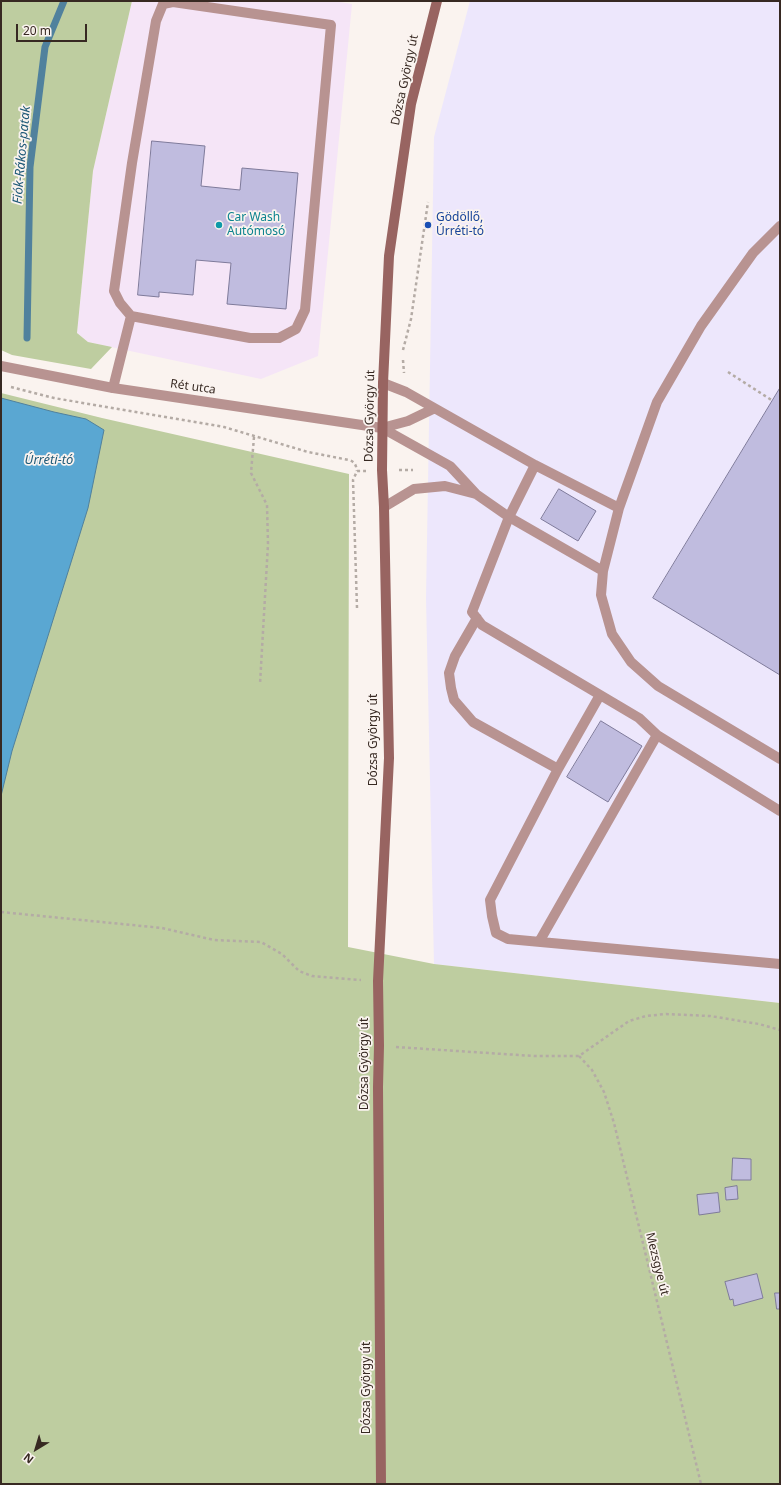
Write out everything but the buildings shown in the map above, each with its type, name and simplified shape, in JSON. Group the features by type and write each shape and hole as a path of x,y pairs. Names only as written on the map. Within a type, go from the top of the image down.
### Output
{"main road":[{"name":"Dózsa György út","path":"381,1484 378,981 389,758 382,470 383,383 389,256 411,104 437,1"}],"street":[{"path":"173,2 331,25 305,310 296,329 280,338 250,338 131,316 120,302 114,291 132,163 154,29 163,4 173,2"},
{"path":"780,226 753,252 701,326 657,402 619,508 603,571 601,595 612,634 631,662 658,686 780,759"},
{"path":"114,388 131,316"},
{"name":"Rét utca","path":"1,366 114,388 382,428"},
{"path":"383,383 406,392 433,409 535,465 619,508"},
{"path":"382,428 408,421 433,409"},
{"path":"382,428 450,466 476,494 510,517 603,571"},
{"path":"535,465 510,517 472,612 482,625 639,718 657,735 780,810"},
{"path":"384,507 414,490 445,486 476,494"},
{"path":"477,618 455,656 449,673 454,700 473,722 558,769"},
{"path":"600,695 558,769 490,900 496,933 508,939 780,964"},
{"path":"539,942 657,735"}],"path":[{"path":"406,392 402,353 411,318 428,202"},
{"path":"728,372 773,401"},
{"path":"9,387 54,398 224,426 254,437 308,452 353,462 357,471 354,476 353,485 357,608"},
{"path":"254,437 250,473 267,505 268,544 260,684"},
{"path":"410,444 414,490"},
{"path":"357,471 413,470"},
{"path":"1,912 162,928 214,940 261,942 282,954 299,971 312,976 378,981"},
{"path":"379,1046 534,1056 579,1056 629,1021 646,1016 666,1014 710,1016 759,1024 780,1030"},
{"name":"Mezsgye út","path":"579,1056 592,1070 604,1092 614,1123 701,1484"}],"shaded area":[{"path":"132,1 334,1 352,4 318,356 261,379 88,342 77,333 93,171"},
{"path":"470,1 780,1 780,1003 434,964 426,598 434,137"}],"green space":[{"path":"1,1 132,1 93,171 77,333 88,342 112,347 91,369 12,355 1,350"},
{"path":"1,393 102,418 349,474 348,947 434,964 780,1003 780,1484 1,1484"}],"water":[{"name":"Úrréti-tó","path":"1,398 86,419 104,430 88,508 12,751 1,796"}],"waterway":[{"name":"Fiók-Rákos-patak","path":"27,338 30,167 45,47 64,1"}],"place":[{"name":"Car Wash Autómosó","path":"219,225"},
{"name":"Gödöllő, Úrréti-tó","path":"428,225"}]}
